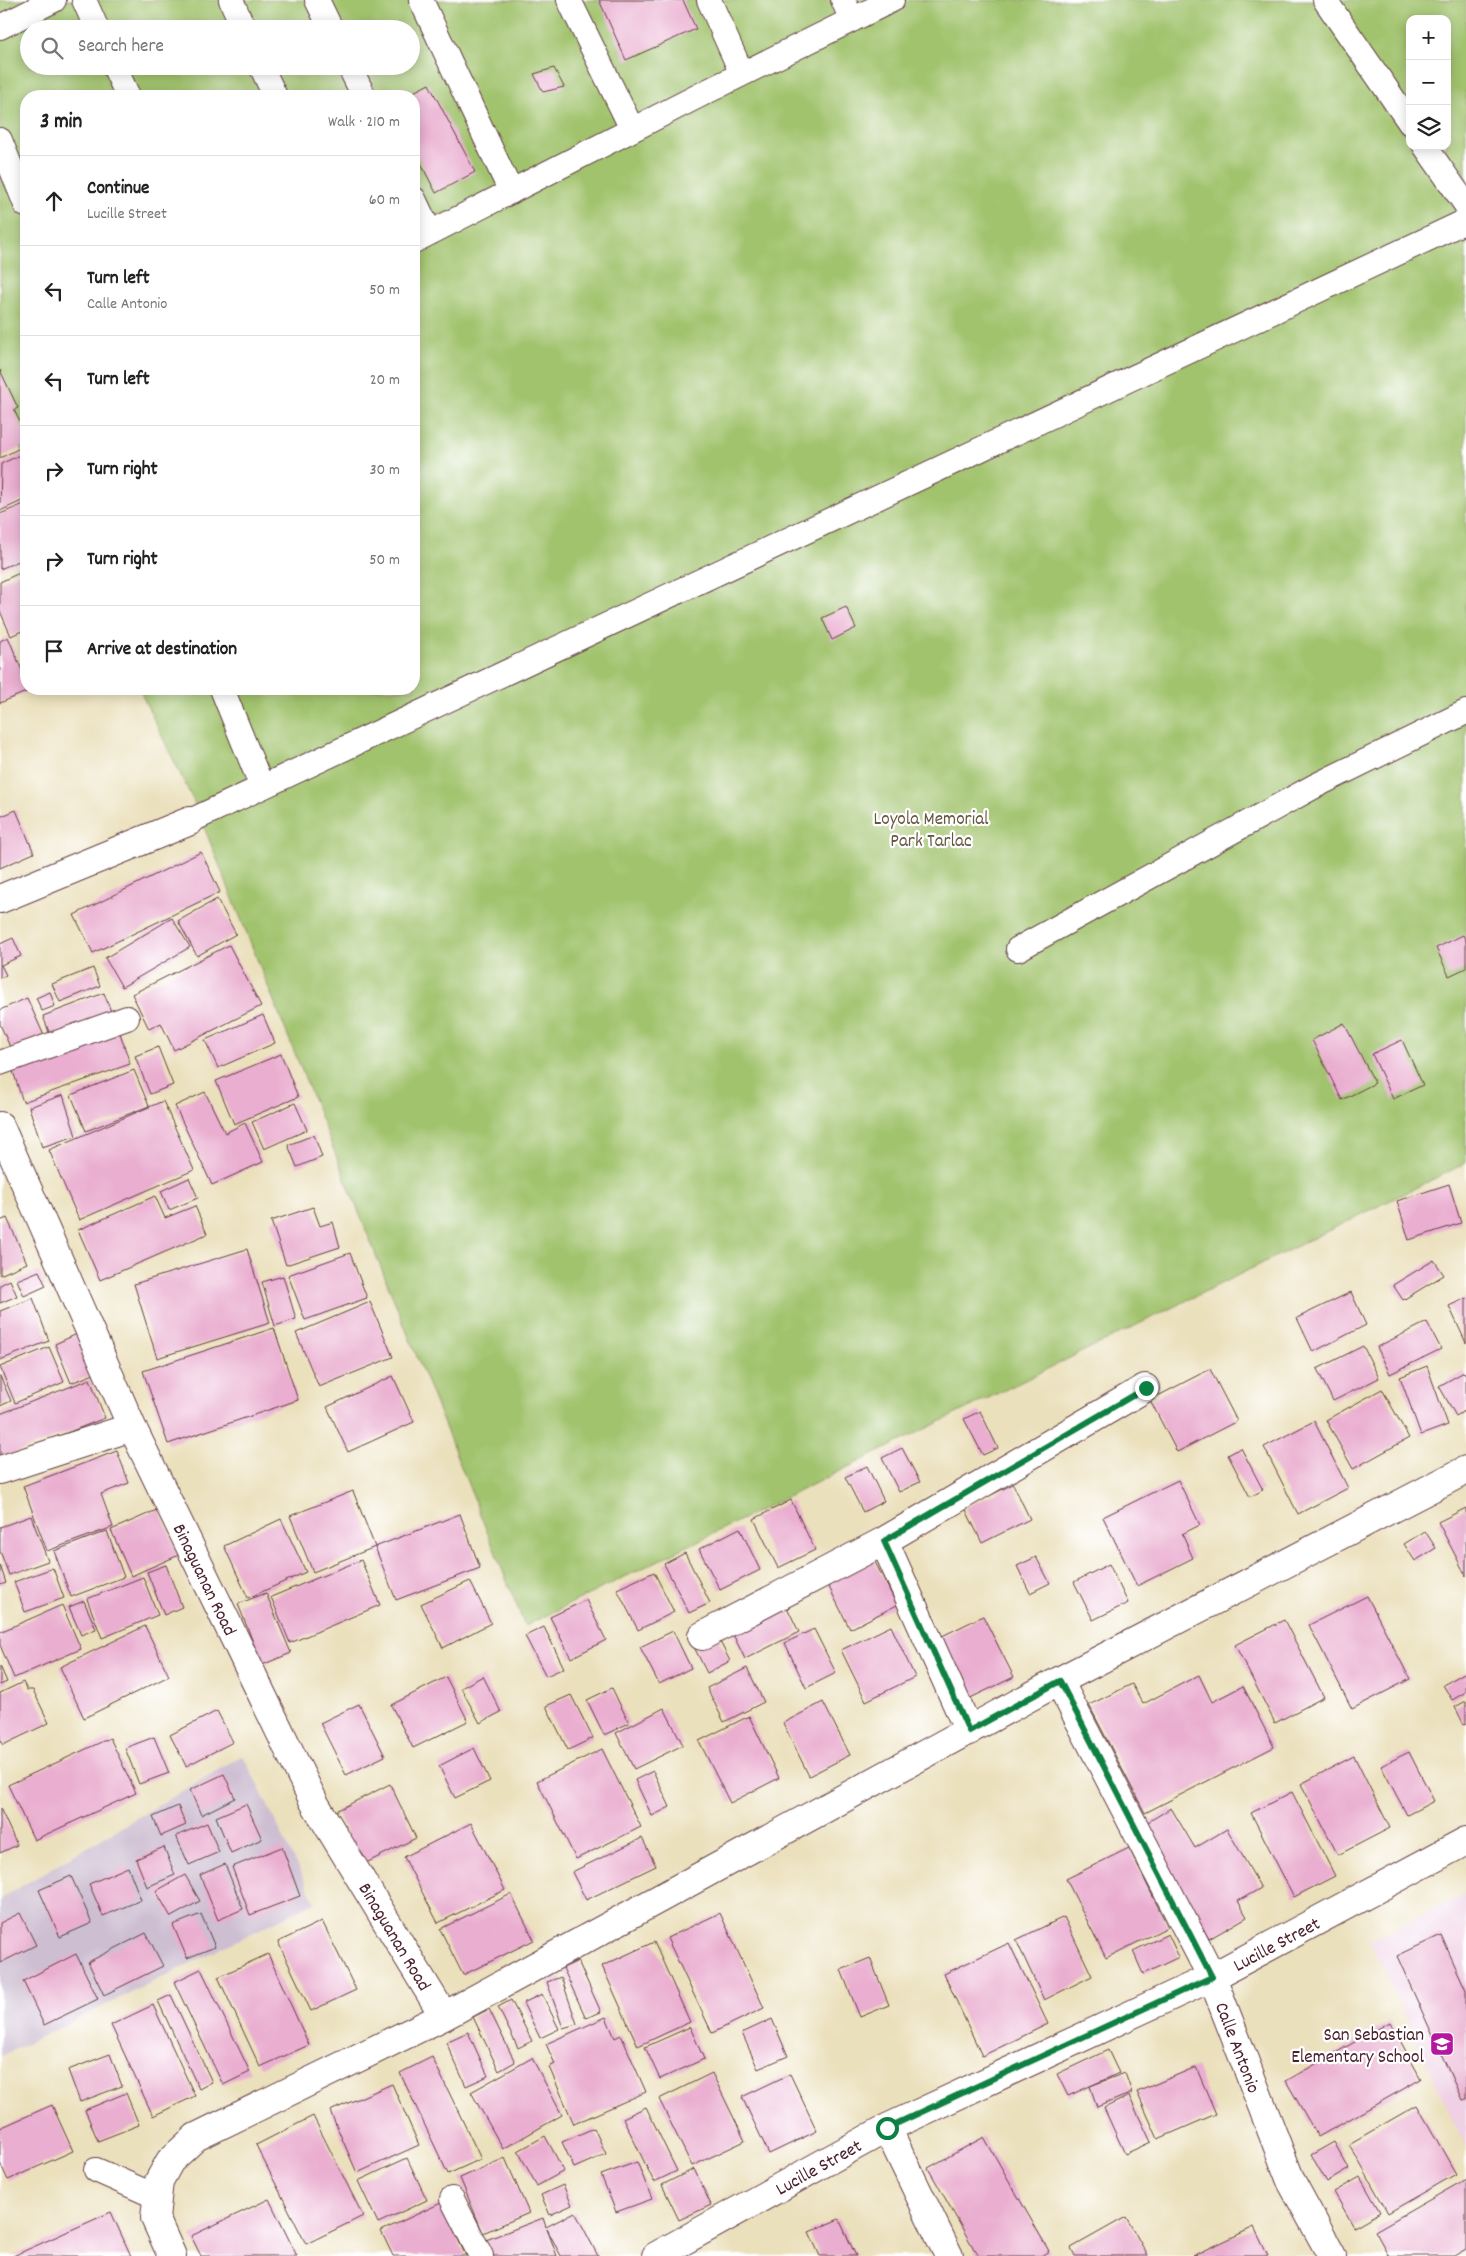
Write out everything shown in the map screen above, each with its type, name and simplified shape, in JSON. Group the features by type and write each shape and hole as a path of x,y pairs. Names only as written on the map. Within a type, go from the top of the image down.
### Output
{"street":[{"path":"0,899 190,821"},
{"name":"Binaguanan Road","path":"0,1126 132,1428 316,1804 444,2016"},
{"path":"702,1636 884,1541 1146,1388"},
{"path":"0,1470 132,1428"},
{"path":"172,2256 156,2208 158,2181 170,2161 196,2137 444,2016 1060,1681 1466,1470"},
{"path":"884,1541 969,1731"},
{"name":"Calle Antonio","path":"1060,1681 1212,1977 1292,2181 1332,2256"},
{"name":"Lucille Street","path":"656,2256 887,2128 1212,1977 1466,1841"},
{"path":"887,2128 949,2256"}],"lane":[{"path":"0,26 54,0"},
{"path":"84,0 93,20"},
{"path":"231,0 240,20"},
{"path":"317,0 327,20"},
{"path":"421,0 511,192"},
{"path":"569,0 632,129"},
{"path":"709,0 742,74"},
{"path":"422,237 742,74 848,10 892,0"},
{"path":"1325,0 1406,118"},
{"path":"118,75 125,90"},
{"path":"265,75 272,90"},
{"path":"354,75 361,90"},
{"path":"0,140 20,190"},
{"path":"1428,150 1466,205"},
{"path":"190,821 1466,221"},
{"path":"224,695 262,786"},
{"path":"1018,949 1315,786 1466,712"},
{"path":"0,1063 127,1018"},
{"path":"96,2170 156,2208"},
{"path":"452,2199 481,2256"}],"shaded area":[{"path":"243,1755 315,1902 0,2057 0,1899"},
{"name":"San Sebastian Elementary School","path":"1466,1893 1466,2148 1370,1941"}],"green space":[{"name":"Loyola Memorial Park Tarlac","path":"0,0 1466,0 1466,1163 525,1626 194,802 142,695 420,695 420,90 20,90 20,446 0,404"}],"building":[{"path":"599,0 683,0 696,29 626,60"},
{"path":"554,68 564,87 543,92 534,74"},
{"path":"429,84 475,172 436,193 420,162 420,90 418,90"},
{"path":"0,370 18,408 14,410 20,422 20,448 0,458"},
{"path":"20,455 20,502 0,511 1,464"},
{"path":"20,506 20,561 0,569 0,514"},
{"path":"20,573 20,632 11,636 0,611 0,582"},
{"path":"846,607 856,628 832,640 822,618"},
{"path":"8,637 20,666 20,695 0,703 0,641"},
{"path":"16,810 34,853 0,868 0,817"},
{"path":"201,852 220,892 93,953 74,915"},
{"path":"217,899 236,934 197,956 178,921"},
{"path":"172,918 190,947 122,987 105,958"},
{"path":"1463,935 1466,941 1466,968 1449,976 1436,948"},
{"path":"13,938 21,956 1,965 6,975 0,978 0,944"},
{"path":"229,945 261,1006 174,1050 161,1023 149,1029 132,994"},
{"path":"93,968 100,986 60,1002 52,984"},
{"path":"50,992 55,1006 42,1011 36,998"},
{"path":"104,993 113,1017 52,1040 43,1016"},
{"path":"27,998 46,1040 13,1054 0,1024 0,1010"},
{"path":"263,1015 275,1043 218,1068 205,1040"},
{"path":"1344,1023 1375,1083 1342,1100 1312,1040"},
{"path":"120,1033 130,1064 23,1102 13,1071"},
{"path":"1402,1040 1423,1085 1393,1099 1372,1054"},
{"path":"158,1047 173,1085 150,1094 135,1056"},
{"path":"281,1054 298,1097 234,1124 216,1081"},
{"path":"134,1070 149,1106 86,1131 71,1095"},
{"path":"205,1092 225,1133 245,1123 263,1162 212,1185 175,1106"},
{"path":"63,1095 76,1136 42,1147 29,1107"},
{"path":"163,1101 194,1170 79,1220 49,1150"},
{"path":"295,1103 307,1130 264,1149 252,1122"},
{"path":"314,1135 322,1157 297,1167 288,1145"},
{"path":"189,1178 198,1198 169,1210 161,1191"},
{"path":"1449,1184 1461,1223 1409,1240 1397,1201"},
{"path":"155,1196 165,1218 195,1206 207,1234 100,1280 78,1230"},
{"path":"313,1207 320,1226 333,1222 340,1247 286,1265 271,1221"},
{"path":"7,1218 27,1263 0,1275 0,1221"},
{"path":"247,1249 270,1323 157,1358 134,1284"},
{"path":"350,1253 367,1298 305,1320 288,1275"},
{"path":"1434,1260 1444,1275 1403,1300 1393,1285"},
{"path":"39,1271 46,1286 24,1296 17,1280"},
{"path":"283,1276 296,1319 275,1326 262,1282"},
{"path":"10,1280 17,1296 0,1303 0,1285"},
{"path":"1351,1292 1366,1325 1313,1352 1297,1318"},
{"path":"33,1298 49,1341 0,1360 0,1311"},
{"path":"1466,1298 1466,1343 1449,1306"},
{"path":"370,1302 393,1357 319,1387 296,1333"},
{"path":"1427,1322 1441,1349 1390,1374 1377,1347"},
{"path":"274,1328 298,1400 168,1444 143,1371"},
{"path":"77,1334 94,1374 71,1383 55,1344"},
{"path":"1363,1346 1379,1378 1333,1401 1317,1369"},
{"path":"49,1347 64,1382 15,1403 0,1367"},
{"path":"1427,1366 1448,1425 1421,1435 1400,1377"},
{"path":"1210,1369 1237,1421 1177,1452 1150,1400"},
{"path":"1464,1372 1466,1375 1466,1410 1456,1416 1439,1386"},
{"path":"0,1376 11,1401 0,1406"},
{"path":"393,1376 414,1422 348,1452 327,1407"},
{"path":"90,1379 105,1418 0,1459 0,1414"},
{"path":"1382,1389 1409,1438 1353,1469 1326,1420"},
{"path":"980,1411 998,1448 983,1455 964,1419"},
{"path":"1314,1421 1348,1488 1298,1514 1264,1447"},
{"path":"902,1448 920,1482 899,1492 882,1458"},
{"path":"1241,1448 1263,1490 1250,1497 1228,1455"},
{"path":"117,1451 129,1483 101,1494 113,1527 47,1551 23,1486"},
{"path":"867,1466 884,1501 863,1512 845,1477"},
{"path":"1178,1480 1200,1525 1182,1534 1193,1558 1137,1586 1103,1517"},
{"path":"1013,1484 1030,1519 982,1543 965,1508"},
{"path":"353,1491 375,1547 313,1572 290,1516"},
{"path":"791,1500 815,1550 778,1568 754,1519"},
{"path":"1466,1508 1466,1576 1438,1522"},
{"path":"159,1509 179,1555 131,1576 111,1530"},
{"path":"460,1514 480,1568 396,1600 375,1547"},
{"path":"31,1516 48,1561 9,1575 0,1551 0,1527"},
{"path":"281,1519 306,1572 248,1598 224,1546"},
{"path":"740,1528 760,1570 720,1590 699,1549"},
{"path":"107,1531 124,1577 71,1597 54,1551"},
{"path":"1425,1531 1436,1548 1415,1561 1404,1544"},
{"path":"685,1553 710,1603 689,1613 664,1564"},
{"path":"1036,1557 1050,1583 1030,1593 1017,1566"},
{"path":"361,1560 380,1605 290,1643 271,1597"},
{"path":"874,1560 897,1605 850,1629 827,1583"},
{"path":"1109,1564 1128,1603 1093,1620 1074,1582"},
{"path":"0,1565 6,1583 0,1585"},
{"path":"166,1565 182,1607 164,1615 147,1572"},
{"path":"53,1568 64,1598 25,1612 14,1582"},
{"path":"654,1572 674,1612 638,1630 617,1589"},
{"path":"143,1577 158,1615 102,1638 87,1599"},
{"path":"470,1581 491,1623 443,1648 421,1604"},
{"path":"266,1593 291,1653 262,1665 238,1604"},
{"path":"1367,1596 1410,1679 1352,1709 1309,1625"},
{"path":"783,1599 799,1632 745,1659 729,1626"},
{"path":"586,1600 606,1640 571,1658 550,1617"},
{"path":"84,1601 96,1629 81,1635 69,1607"},
{"path":"62,1605 81,1649 14,1678 0,1645 0,1632"},
{"path":"983,1616 1014,1677 962,1702 932,1641"},
{"path":"1284,1620 1324,1697 1275,1723 1235,1645"},
{"path":"145,1626 169,1676 84,1718 60,1667"},
{"path":"891,1626 915,1677 866,1701 841,1650"},
{"path":"544,1627 564,1668 546,1676 525,1636"},
{"path":"814,1629 836,1673 806,1688 785,1643"},
{"path":"673,1631 691,1668 659,1684 640,1647"},
{"path":"718,1638 730,1661 707,1673 695,1649"},
{"path":"0,1666 7,1682 0,1685"},
{"path":"747,1668 764,1702 724,1722 707,1688"},
{"path":"1466,1672 1466,1692 1452,1700 1443,1685"},
{"path":"1199,1675 1212,1702 1243,1686 1274,1747 1145,1813 1089,1705 1132,1684 1143,1704"},
{"path":"483,1676 501,1712 480,1723 461,1688"},
{"path":"446,1677 468,1721 413,1748 391,1705"},
{"path":"23,1682 27,1690 33,1690 49,1723 3,1745 0,1739 0,1693"},
{"path":"612,1688 629,1723 604,1735 587,1700"},
{"path":"571,1695 593,1738 568,1750 546,1706"},
{"path":"1466,1701 1466,1724 1464,1725 1455,1707"},
{"path":"823,1702 850,1755 809,1776 783,1723"},
{"path":"359,1704 385,1756 346,1775 320,1723"},
{"path":"664,1708 683,1745 634,1769 616,1733"},
{"path":"217,1711 233,1742 186,1766 170,1735"},
{"path":"749,1716 779,1778 730,1803 699,1741"},
{"path":"154,1737 169,1773 139,1784 125,1748"},
{"path":"110,1738 136,1793 34,1840 8,1785"},
{"path":"474,1748 490,1781 455,1798 439,1766"},
{"path":"602,1749 641,1827 576,1859 537,1781"},
{"path":"1409,1752 1434,1801 1407,1815 1381,1766"},
{"path":"1354,1756 1390,1828 1338,1855 1301,1784"},
{"path":"653,1771 670,1807 652,1816 635,1780"},
{"path":"224,1774 235,1798 201,1815 190,1790"},
{"path":"390,1784 416,1838 362,1865 336,1811"},
{"path":"1292,1792 1335,1876 1294,1897 1251,1813"},
{"path":"246,1804 262,1839 231,1853 216,1817"},
{"path":"178,1806 186,1825 161,1836 153,1817"},
{"path":"0,1808 17,1845 0,1853"},
{"path":"1171,1808 1195,1848 1227,1829 1261,1888 1238,1901 1247,1917 1209,1939 1143,1825"},
{"path":"207,1823 219,1852 189,1865 176,1836"},
{"path":"471,1823 505,1890 438,1923 404,1857"},
{"path":"642,1838 656,1866 586,1900 572,1872"},
{"path":"164,1847 175,1875 147,1887 136,1859"},
{"path":"282,1847 300,1896 250,1915 232,1867"},
{"path":"1129,1848 1168,1927 1106,1958 1066,1879"},
{"path":"225,1864 243,1909 218,1920 200,1875"},
{"path":"128,1867 141,1900 103,1916 89,1884"},
{"path":"185,1875 200,1901 171,1917 156,1891"},
{"path":"71,1876 92,1923 60,1937 39,1890"},
{"path":"511,1894 534,1940 463,1975 440,1929"},
{"path":"20,1913 36,1945 0,1963 0,1923"},
{"path":"720,1913 764,2008 712,2033 667,1938"},
{"path":"201,1914 215,1947 187,1958 173,1925"},
{"path":"1064,1917 1092,1976 1044,2000 1016,1940"},
{"path":"322,1921 356,1990 311,2011 278,1942"},
{"path":"146,1933 163,1966 104,1995 88,1962"},
{"path":"1168,1934 1179,1957 1143,1974 1133,1951"},
{"path":"1441,1935 1466,1990 1466,2099 1462,2100 1397,1956"},
{"path":"654,1942 690,2022 638,2046 602,1966"},
{"path":"1009,1943 1048,2024 982,2056 944,1974"},
{"path":"76,1954 98,1999 44,2025 23,1981"},
{"path":"268,1954 309,2045 260,2067 218,1977"},
{"path":"870,1958 889,2005 860,2017 841,1970"},
{"path":"578,1961 601,2012 586,2018 563,1968"},
{"path":"201,1969 250,2072 223,2085 174,1982"},
{"path":"561,1977 577,2024 563,2028 547,1982"},
{"path":"542,1994 559,2029 540,2038 523,2003"},
{"path":"171,1995 212,2082 199,2089 158,2001"},
{"path":"511,2000 532,2041 518,2048 498,2007"},
{"path":"153,2005 195,2096 153,2116 111,2025"},
{"path":"489,2009 515,2062 499,2071 473,2017"},
{"path":"606,2017 615,2038 621,2035 646,2092 574,2124 549,2067 555,2064 546,2044"},
{"path":"772,2019 788,2056 758,2069 742,2033"},
{"path":"1390,2022 1421,2079 1318,2137 1286,2081"},
{"path":"690,2027 704,2059 660,2079 645,2047"},
{"path":"468,2032 488,2076 466,2086 446,2042"},
{"path":"1108,2050 1119,2073 1068,2096 1057,2074"},
{"path":"110,2054 122,2086 80,2102 68,2070"},
{"path":"432,2057 481,2159 448,2174 400,2073"},
{"path":"532,2058 562,2115 503,2149 471,2092"},
{"path":"1196,2067 1216,2114 1158,2139 1137,2092"},
{"path":"712,2073 745,2141 692,2166 659,2099"},
{"path":"1125,2073 1132,2093 1097,2107 1090,2086"},
{"path":"790,2074 817,2131 769,2154 742,2097"},
{"path":"392,2084 419,2145 357,2173 330,2111"},
{"path":"126,2093 139,2125 98,2141 85,2110"},
{"path":"1129,2096 1151,2142 1125,2154 1104,2108"},
{"path":"52,2105 73,2151 8,2180 0,2163 0,2128"},
{"path":"1417,2105 1456,2174 1388,2213 1349,2144"},
{"path":"646,2107 677,2171 654,2182 623,2118"},
{"path":"313,2116 363,2216 306,2244 256,2145"},
{"path":"594,2128 606,2154 574,2168 562,2142"},
{"path":"545,2136 564,2171 537,2186 518,2151"},
{"path":"984,2137 1049,2251 1041,2256 978,2256 928,2168"},
{"path":"1334,2142 1349,2169 1327,2182 1311,2155"},
{"path":"407,2158 427,2200 378,2223 358,2181"},
{"path":"505,2158 529,2213 483,2233 460,2178"},
{"path":"637,2162 652,2199 616,2212 601,2175"},
{"path":"694,2169 711,2205 679,2220 662,2185"},
{"path":"1360,2177 1380,2212 1354,2227 1334,2192"},
{"path":"1466,2179 1466,2249 1454,2256 1389,2256 1375,2231"},
{"path":"563,2185 572,2205 550,2215 541,2195"},
{"path":"269,2199 297,2256 201,2256 191,2236"},
{"path":"441,2203 466,2256 393,2256 381,2231"},
{"path":"111,2212 131,2256 13,2256"},
{"path":"575,2212 598,2256 561,2256 547,2229 557,2256 492,2256 486,2240 543,2218 546,2227"},
{"path":"1126,2217 1148,2256 1075,2256 1071,2248"},
{"path":"839,2219 856,2256 820,2256 809,2232"},
{"path":"1254,2227 1268,2256 1193,2256"}],"place":[{"name":"San Sebastian Elementary School","path":"1442,2044"}],"route":[{"path":"887,2128 1212,1977 1060,1681 969,1731 884,1541 1146,1388"}]}
